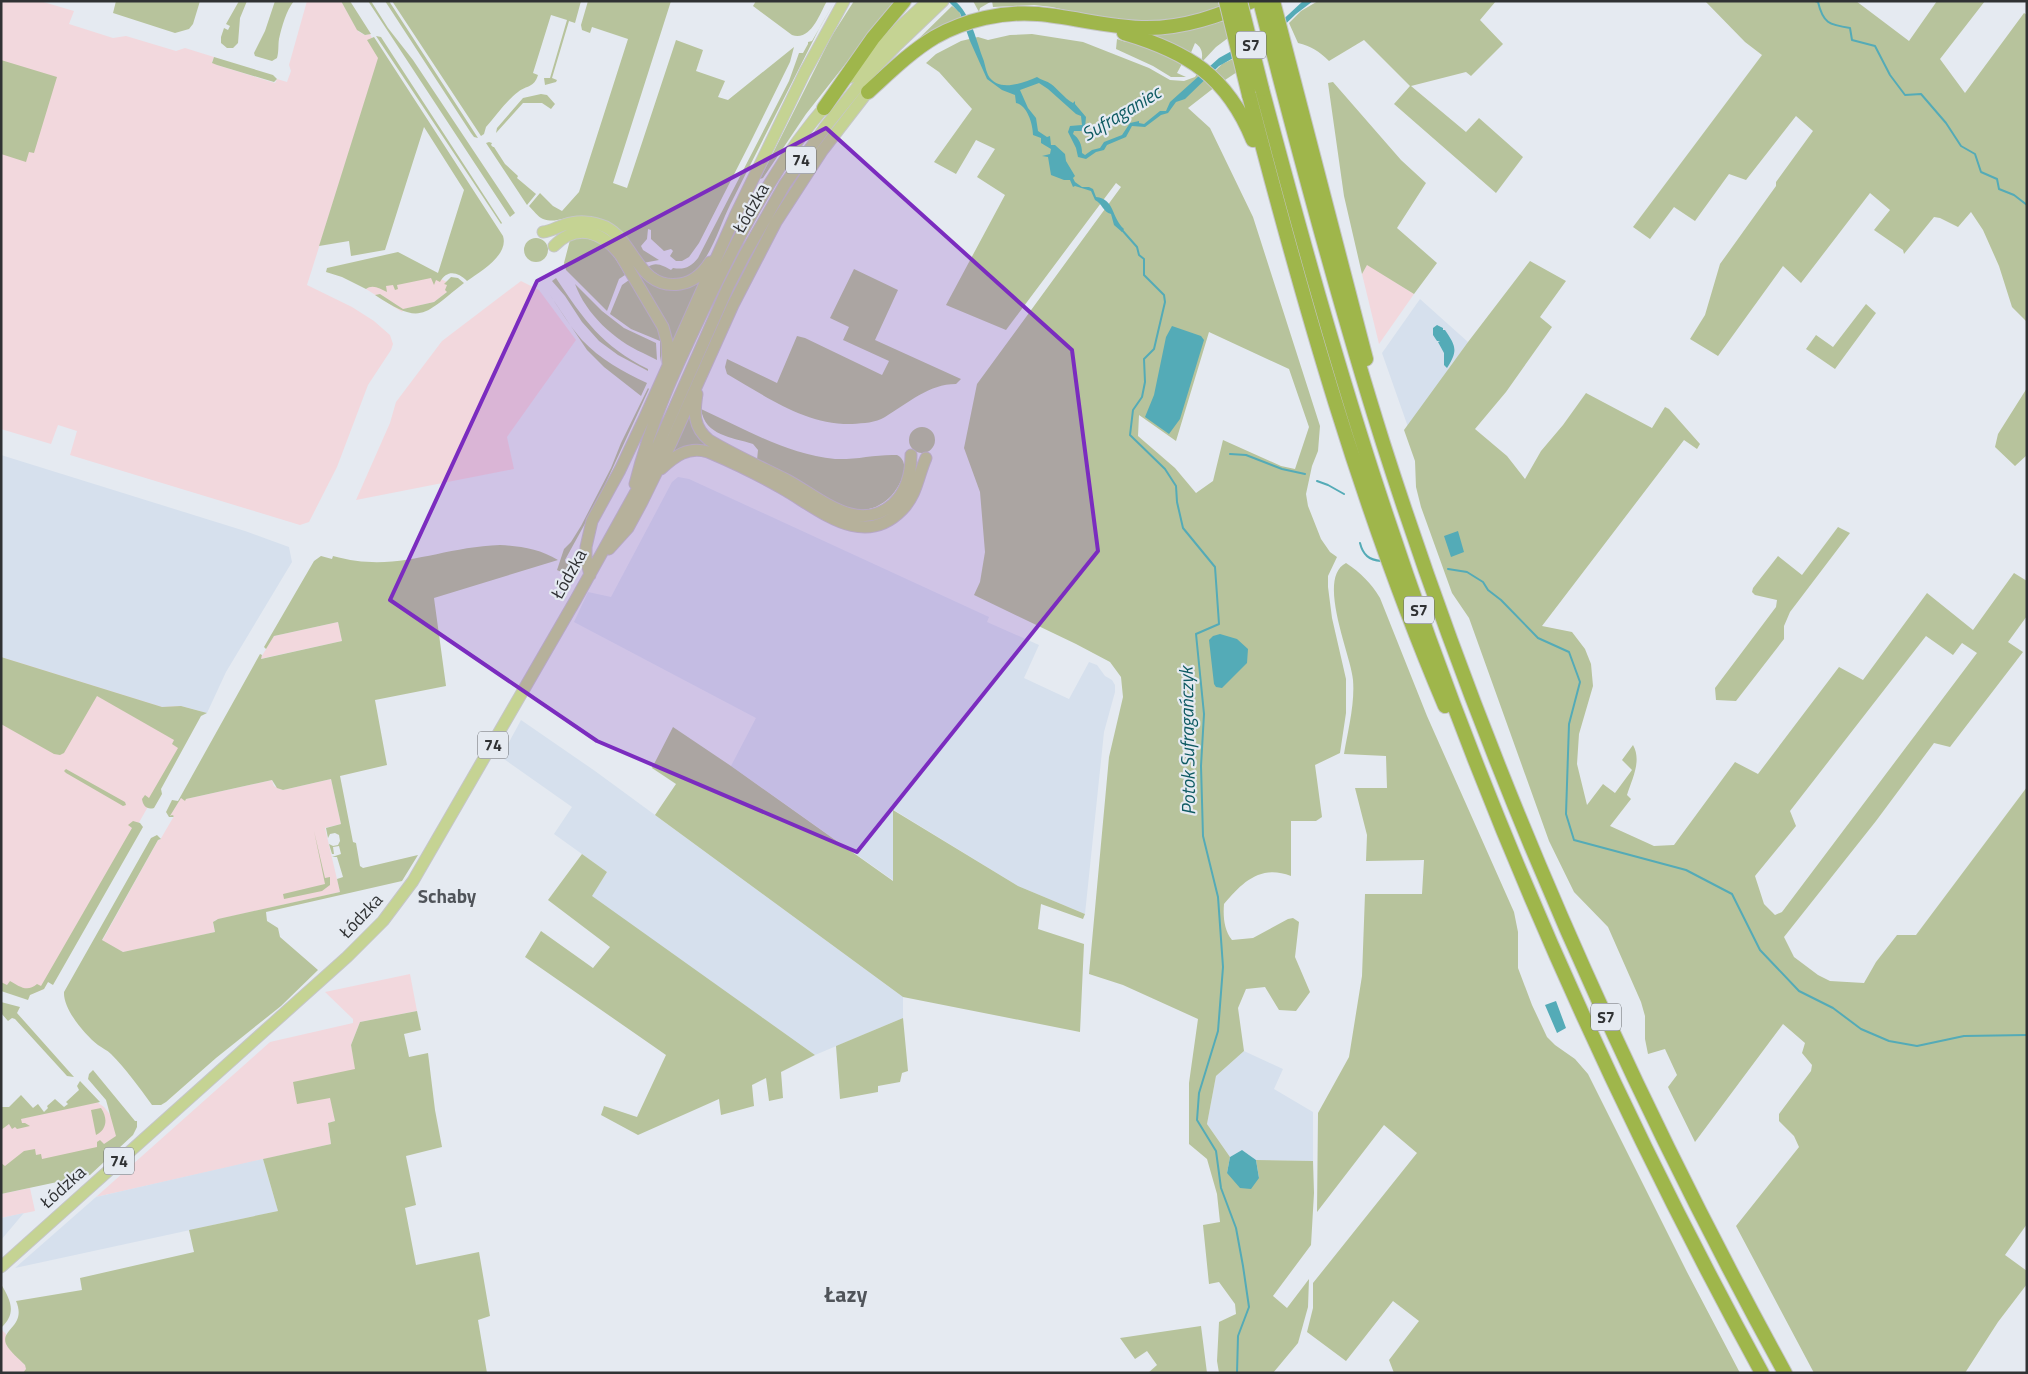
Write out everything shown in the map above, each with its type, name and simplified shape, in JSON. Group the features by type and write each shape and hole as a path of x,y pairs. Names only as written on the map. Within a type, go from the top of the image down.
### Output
{"highway":[{"path":"824,108 873,38 904,1"},
{"path":"1226,1 1256,92 1274,191 1319,349 1386,555 1421,649 1475,777 1503,828"},
{"name":"S7","path":"1240,1 1256,92 1345,388 1382,503 1438,663 1503,828 1570,986 1620,1095 1691,1238 1762,1373"},
{"path":"868,92 920,47 936,36 983,19 1002,15 1036,14 1132,28 1165,28 1212,18 1252,1"},
{"name":"S7","path":"1260,1 1287,78 1369,369 1384,446 1419,551 1470,692 1565,926 1659,1130 1712,1236 1785,1373"},
{"path":"1273,1 1280,24"},
{"path":"1277,1 1287,78"},
{"path":"1087,22 1162,45 1186,57 1218,83 1241,113 1274,191"}],"main road":[{"path":"590,574 586,558 586,546 592,521 620,470 721,246 805,72 835,14 844,1"},
{"name":"Łódzka","path":"632,496 649,435 694,326 757,206 778,171 824,108 871,56 928,1"},
{"name":"Łódzka","path":"1,1267 347,957 388,914 413,881 590,574 648,468 728,287 786,184 826,126 863,80 943,2"},
{"name":"74","path":"657,471 736,298 776,222 813,163 868,92 943,2"},
{"path":"543,232 576,222 594,223 611,231 625,253 638,285 663,327 667,342 668,364"},
{"path":"554,246 569,234 585,232 598,236 625,253 650,277 668,285 684,284 691,281 706,267 721,246"},
{"path":"699,380 694,411 700,431 709,440 743,463 763,473 795,484 832,507 850,514 866,516 886,509 900,496 910,475 911,455"},
{"path":"597,561 628,528 657,471 674,457 693,450 708,452 743,463"},
{"path":"763,473 832,520 846,525 862,527 880,524 903,509 915,491 926,458"}],"highlighted area":[{"path":"826,128 1072,350 1098,551 857,852 597,741 390,600 537,281"}],"shaded area":[{"path":"1,1 40,1 74,11 69,24 113,38 126,36 176,51 185,48 214,57 212,62 217,65 275,83 277,79 287,82 291,71 289,65 307,1 341,1 359,32 365,35 370,34 372,38 368,41 379,57 307,285 352,307 374,321 390,335 393,344 368,385 337,467 309,522 300,525 70,455 77,431 58,425 51,444 1,429"},
{"path":"1367,264 1414,294 1379,344 1362,274"},
{"path":"431,274 455,286 434,302 404,309 402,312 366,289 368,287"},
{"path":"521,281 539,290 576,340 507,437 514,469 356,500 390,423 396,402 442,341"},
{"path":"1420,299 1468,342 1408,427 1382,353"},
{"path":"1,455 245,531 289,547 292,562 226,672 207,713 181,706 162,707 1,657"},
{"path":"678,477 689,479 989,617 987,622 1039,645 1024,678 1069,699 1089,662 1097,665 1105,676 1112,680 1115,685 1115,692 1104,732 1085,914 1018,886 894,810 894,881 731,766 756,718 574,622 588,592 611,597 672,482"},
{"path":"338,622 342,641 260,659 274,636"},
{"path":"1,657 202,712 44,989 29,995 1,986"},
{"path":"521,720 595,771 903,997 903,1018 815,1055 591,896 607,872 554,834 572,807 501,757"},
{"path":"331,779 341,824 325,828 340,892 215,920 213,924 215,932 123,952 102,941 158,840 160,840 174,816 170,816 182,796 186,799 272,780 274,786 283,790"},
{"path":"410,974 417,1011 360,1022 351,1045 356,1069 331,1098 335,1121 328,1123 331,1144 96,1197 270,1042 353,1023 353,1019 325,992"},
{"path":"1244,1051 1283,1069 1274,1089 1313,1112 1313,1161 1256,1160 1242,1150 1230,1157 1207,1124 1216,1076"},
{"path":"97,1102 104,1107 128,1137 120,1144 1,1170 1,1123"},
{"path":"263,1159 278,1211 15,1268 96,1197"},
{"path":"30,1188 35,1211 1,1218 1,1194"},
{"path":"23,1214 1,1240 1,1218"},
{"path":"1,1329 6,1334 7,1346 27,1369 23,1373 1,1373"}],"green space":[{"path":"116,1 200,1 193,24 189,29 175,33 113,13"},
{"path":"239,1 247,1 240,18 238,43 233,48 227,48 221,43 221,37 224,28 228,30 230,26 226,24"},
{"path":"275,1 294,1 283,24 277,58 272,61 255,56 254,53 265,31"},
{"path":"341,1 350,1 371,34 365,35 357,30"},
{"path":"368,1 371,1 388,28 413,60 515,213 510,217"},
{"path":"385,1 389,1 478,138 474,137 471,133"},
{"path":"392,1 581,1 575,23 569,21 552,78 557,80 556,82 545,85 544,78 550,78 567,20 551,15 533,73 538,75 536,79 509,100 486,127 484,134 481,136"},
{"path":"588,1 671,1 613,183 627,188 676,40 703,50 696,71 725,81 718,97 728,100 794,47 790,62 699,243 689,257 682,261 676,261 670,256 673,251 671,249 664,251 651,239 651,230 648,229 647,239 641,246 643,250 659,260 643,263 624,235 606,222 585,217 547,220 539,217 529,206 540,193 553,206 562,211 579,192 628,39 592,27 590,33 582,30 581,25"},
{"path":"756,1 827,1 814,26 799,36 792,35 753,6"},
{"path":"854,1 895,1 806,114 763,178 760,179 831,37"},
{"path":"973,1 992,1 980,8 979,12"},
{"path":"992,1 1214,1 1218,2 1220,9 1167,23 1134,23 1095,17 1052,7 1034,5 993,7"},
{"path":"1318,1 1496,1 1480,20 1503,44 1471,76 1466,72 1411,86 1466,132 1479,118 1523,157 1496,193 1394,104 1410,86 1364,40 1329,61 1315,49 1298,43 1289,23 1301,11"},
{"path":"1705,1 1856,1 1909,41 1937,1 1985,1 1940,59 1965,93 2024,13 2027,15 2027,322 2012,307 1999,266 1983,230 1971,212 1958,227 1934,217 1904,254 1903,250 1874,230 1890,210 1870,193 1801,283 1783,266 1718,356 1690,339 1705,315 1720,264 1813,131 1796,116 1746,180 1729,174 1695,221 1674,207 1650,239 1633,227 1762,55 1745,42"},
{"path":"952,6 959,11 962,19 902,55"},
{"path":"1224,21 1228,38 1216,47 1201,63 1202,52 1195,43 1190,55 1138,33 1164,34"},
{"path":"820,28 703,262 689,276 683,279 672,280 657,274 648,267 657,264 671,270 673,268 681,269 690,266 698,258 789,81 799,53 803,53 808,42 812,41"},
{"path":"1032,34 1083,42 1149,68 1170,80 1184,81 1195,77 1198,72 1201,75 1176,99 1206,78 1215,87 1188,108 1210,128 1253,217 1320,426 1318,451 1312,466 1306,494 1308,506 1321,539 1330,552 1337,557 1328,576 1328,587 1332,618 1346,679 1346,713 1340,753 1315,765 1322,817 1316,821 1291,821 1291,876 1270,872 1261,874 1245,883 1224,904 1226,928 1232,940 1253,938 1288,919 1293,918 1299,922 1295,957 1310,992 1296,1011 1279,1010 1265,987 1246,989 1238,1008 1244,1051 1216,1076 1207,1124 1230,1157 1227,1173 1259,1178 1256,1160 1313,1161 1314,1193 1311,1245 1273,1296 1287,1308 1309,1279 1308,1307 1298,1343 1273,1373 1219,1373 1217,1361 1219,1322 1236,1314 1235,1304 1219,1282 1209,1284 1203,1225 1220,1222 1217,1194 1207,1159 1189,1144 1189,1083 1198,1019 1123,985 1089,974 1109,757 1123,697 1121,677 1110,662 974,595 980,582 985,552 980,492 964,448 977,384 1121,187 1116,183 1006,330 946,305 1005,195 977,177 995,149 976,140 956,174 934,162 972,109 939,72 926,63 936,54 961,41 978,37 988,40 1010,35","holes":["1209,332 1289,369 1309,427 1295,469 1281,466 1223,440 1213,481 1196,493 1175,468 1138,436 1139,415 1176,441"]},
{"path":"376,36 381,37 501,224"},
{"path":"374,37 503,236 504,243 498,256 467,281 453,273 446,275 440,282 436,280 434,285 431,278 397,285 398,289 395,290 393,285 386,286 387,292 373,287 366,289 342,277 326,272 327,268 398,252 438,273 464,190 424,127 385,250 351,256 349,241 319,246 378,58 367,40"},
{"path":"1125,38 1183,62 1177,73 1186,77 1171,77 1153,66 1116,49 1117,39 1126,42"},
{"path":"214,57 273,75 277,79 274,82 217,65 212,63"},
{"path":"1233,59 1237,72 1222,82 1213,73 1222,64"},
{"path":"1,60 57,77 34,153 29,152 26,162 1,154"},
{"path":"1333,82 1401,160 1426,183 1397,228 1437,263 1414,294 1367,265 1362,274 1344,196 1328,83"},
{"path":"541,94 547,95 555,104 551,109 542,103 523,103 496,133 497,128 523,98"},
{"path":"486,143 492,143 491,145 505,164 518,176 517,178 536,194 527,205"},
{"path":"591,227 608,233 648,281 701,279 672,347 614,242 562,230"},
{"path":"536,238 541,239 547,245 547,255 541,261 536,262 531,261 525,255 524,250 525,245 531,239"},
{"path":"579,238 602,244 617,261 625,275 619,279 607,311 566,270 564,263 570,240"},
{"path":"1530,261 1566,281 1540,317 1552,327 1506,392 1475,429 1507,456 1525,479 1541,451 1586,393 1652,428 1665,407 1669,409 1700,444 1697,449 1684,440 1542,626 1572,632 1585,649 1591,664 1593,686 1579,734 1577,764 1587,805 1603,784 1615,793 1632,770 1622,760 1633,745 1637,757 1627,795 1631,799 1610,826 1654,846 1674,845 1735,762 1758,774 1839,667 1863,680 1927,593 1973,630 2014,573 2027,581 2027,616 2008,642 2023,652 1950,747 1934,743 1876,821 1784,937 1794,957 1818,975 1830,981 1864,983 1876,962 1897,935 1916,935 2027,787 2027,1224 2005,1255 2027,1271 2027,1284 1998,1322 1965,1373 1814,1373 1736,1226 1799,1147 1794,1136 1779,1121 1779,1114 1811,1071 1812,1065 1802,1053 1805,1043 1783,1024 1695,1142 1668,1087 1677,1075 1665,1049 1648,1054 1645,1039 1645,1016 1641,1002 1608,927 1574,892 1549,841 1469,618 1452,593 1421,507 1416,487 1415,461 1404,430","holes":["1926,636 1953,655 1962,643 1977,653 1782,912 1775,915 1764,904 1755,876 1796,826 1790,811"]},
{"path":"854,269 898,290 875,340 961,379 956,384 937,387 928,391 910,400 885,417 869,422 852,424 818,420 802,415 727,374 725,367 727,359 777,383 797,336 805,338 882,375 889,361 843,340 849,327 830,318"},
{"path":"451,277 458,278 464,283 439,303 422,313 403,311 375,295 380,294 403,309 434,302 447,292 445,290 447,285 444,284"},
{"path":"556,278 595,331 618,351 648,369 648,371 618,355 599,341 582,322 565,296 552,281"},
{"path":"629,280 660,331 662,350 660,362 660,341 631,329 610,314 622,285"},
{"path":"575,284 602,311 624,328 656,343 657,360 632,348 602,325 586,306"},
{"path":"1866,304 1876,313 1835,369 1806,349 1816,335 1833,347"},
{"path":"569,323 582,340 596,353 621,370 647,383 641,396 604,367 587,350"},
{"path":"648,388 598,500 565,560 571,566 581,549 571,572 559,571 557,570 564,549 581,526 611,468"},
{"path":"2027,388 2027,455 2015,466 1995,447 1998,434"},
{"path":"701,409 766,440 817,456 843,459 897,455 904,464 903,476 897,489 883,503 865,510 851,508 824,497 757,460 758,450 753,444 728,437 714,430 708,425"},
{"path":"690,413 698,434 710,445 728,456 777,479 820,505 852,518 867,519 882,515 897,505 910,486 915,464 919,465 910,493 899,507 882,519 871,522 855,522 835,516 788,488 707,448 689,446 670,455"},
{"path":"922,427 931,431 935,440 931,449 922,453 913,449 909,440 913,431"},
{"path":"1838,527 1850,533 1790,612 1784,626 1784,639 1736,701 1716,700 1715,688 1776,607 1777,600 1755,595 1752,592 1753,588 1778,556 1802,575"},
{"path":"500,545 530,549 558,560 434,598 446,686 375,700 387,765 340,776 353,842 356,843 360,866 363,868 418,855 402,881 266,912 267,921 278,928 280,937 318,970 281,1006 216,1058 166,1102 161,1105 152,1105 117,1060 93,1041 81,1028 67,1006 64,992 151,838 157,835 161,839 158,840 102,940 123,952 215,932 213,922 218,919 340,892 337,879 343,877 337,857 332,857 341,854 339,846 333,847 334,854 332,854 329,844 333,846 338,845 340,841 339,835 335,833 330,834 328,838 326,828 341,824 331,779 283,790 277,788 272,780 186,799 185,801 181,798 170,816 172,815 173,817 169,817 166,812 172,800 178,801 260,654 262,655 261,659 342,641 338,622 274,636 266,649 264,647 314,561 321,556 332,559 333,556 356,561 398,561 457,550"},
{"path":"1346,563 1365,579 1380,598 1427,716 1514,912 1518,932 1518,968 1547,1037 1575,1059 1588,1074 1740,1373 1394,1373 1389,1360 1419,1321 1393,1301 1346,1361 1307,1332 1313,1308 1313,1283 1417,1153 1384,1125 1317,1212 1318,1113 1349,1057 1362,976 1365,894 1422,894 1424,860 1366,861 1367,835 1355,788 1387,788 1386,756 1344,754 1352,708 1353,680 1337,618 1334,584 1338,571"},
{"path":"1,657 162,707 181,706 207,713 201,716 161,789 162,794 154,808 146,807 142,799 145,795 149,798 178,748 172,744 174,740 97,696 64,753 60,755 54,754 1,724"},
{"path":"673,727 893,881 893,810 1018,886 1085,914 1083,919 1041,904 1038,929 1084,944 1080,1032 903,997 655,815 676,784 652,768"},
{"path":"66,769 125,802 126,805 123,806 66,773 64,771"},
{"path":"133,821 140,823 143,827 53,985 48,982 44,989 30,995 28,1000 1,991 1,982 7,985 10,981 26,988 37,984 41,986 132,828 128,825"},
{"path":"314,831 325,878 330,877 330,885 322,891 284,899 283,894 325,884"},
{"path":"582,854 607,872 592,896 815,1055 781,1072 783,1098 769,1101 766,1078 752,1085 754,1106 721,1115 719,1099 638,1135 601,1115 604,1106 637,1117 666,1055 525,957 541,931 593,968 610,947 548,900"},
{"path":"1,1002 20,1007 17,1013 74,1077 67,1076 15,1019 12,1018 8,1021 1,1013"},
{"path":"417,1011 421,1030 404,1034 409,1057 428,1053 442,1147 406,1156 416,1205 405,1208 416,1265 479,1252 490,1316 478,1320 487,1373 23,1373 26,1369 25,1365 10,1350 5,1339 18,1316 16,1301 82,1290 80,1278 194,1252 189,1230 278,1211 263,1159 331,1144 328,1123 335,1121 330,1098 297,1104 293,1082 355,1069 351,1045 360,1022"},
{"path":"903,1018 908,1071 902,1073 900,1082 878,1086 878,1092 840,1099 836,1046"},
{"path":"93,1070 135,1121 137,1121 137,1127 133,1135 90,1175 1,1194 1,1163 5,1166 24,1151 35,1149 36,1155 41,1154 42,1159 97,1147 97,1142 100,1140 104,1144 116,1136 106,1100 88,1079 89,1074"},
{"path":"80,1081 100,1102 21,1119 22,1123 30,1126 12,1129 9,1124 1,1130 1,1107 9,1107 21,1095 33,1108 38,1104 44,1112 48,1108 47,1106 55,1099 64,1107 68,1104 66,1102 79,1090 77,1086"},
{"path":"101,1108 105,1116 105,1123 100,1133 96,1135 91,1110"},
{"path":"1,1284 10,1301 11,1312 1,1328"},
{"path":"1201,1326 1207,1373 1148,1373 1157,1365 1147,1351 1135,1359 1120,1338"}],"water":[{"path":"948,1 955,1 969,19 987,73 992,80 998,84 1011,85 1037,77 1051,84 1073,103 1075,101 1075,104 1086,117 1085,128 1082,131 1074,131 1073,134 1081,145 1082,153 1085,155 1092,150 1100,148 1104,142 1122,135 1130,123 1139,121 1139,123 1144,124 1160,111 1166,111 1170,102 1219,58 1275,27 1303,1 1313,1 1273,36 1219,66 1185,99 1176,102 1168,113 1161,115 1145,127 1132,126 1126,137 1107,145 1104,150 1096,152 1086,159 1078,157 1068,132 1070,126 1082,125 1081,116 1076,114 1039,83 1020,90 1028,108 1036,118 1038,131 1047,137 1050,136 1051,145 1055,145 1065,154 1066,161 1075,176 1073,178 1075,182 1082,187 1093,189 1096,197 1107,201 1124,229 1122,232 1114,225 1111,214 1095,200 1091,191 1073,187 1070,180 1064,180 1051,175 1048,157 1042,156 1050,154 1051,149 1041,143 1041,138 1033,135 1029,116 1020,104 1016,103 1015,95 1002,90 987,79 960,13"},
{"path":"1437,325 1445,330 1454,348 1453,357 1447,368 1444,365 1444,353 1438,342 1440,341 1437,341 1433,335 1433,328"},
{"path":"1172,326 1201,336 1204,340 1180,419 1169,434 1145,417 1154,395 1166,337"},
{"path":"1458,531 1464,552 1451,557 1444,536"},
{"path":"1220,634 1237,639 1248,649 1247,663 1222,688 1216,687 1214,684 1209,640 1213,636"},
{"path":"1556,1001 1566,1028 1557,1033 1545,1005"},
{"path":"1242,1150 1256,1160 1259,1178 1251,1189 1240,1188 1227,1173 1230,1157"}],"waterway":[{"name":"Sufraganiec","path":"1815,1 1818,2 1822,14 1828,22 1850,28 1852,40 1875,46 1890,75 1905,95 1921,94 1946,123 1961,146 1975,154 1981,172 1997,179 1999,189 2014,195 2027,205"},
{"name":"Potok Sufragańczyk","path":"1122,230 1137,247 1139,255 1144,259 1144,275 1164,295 1165,302 1154,349 1144,359 1145,382 1142,397 1133,410 1130,435 1165,469 1176,486 1177,502 1183,528 1215,567 1219,624 1196,634 1204,714 1201,766 1203,836 1218,897 1223,967 1218,1031 1199,1093 1197,1120 1216,1151 1221,1188 1236,1228 1243,1266 1249,1307 1238,1336 1237,1373"},
{"path":"1230,454 1246,455 1282,469 1305,474"},
{"path":"1317,481 1344,494"},
{"path":"1360,543 1367,556 1381,561"},
{"path":"1448,569 1467,572 1483,582 1488,590 1501,600 1538,638 1569,652 1580,682 1569,724 1566,814 1574,840 1686,870 1732,894 1760,950 1799,991 1833,1008 1861,1029 1889,1041 1917,1046 1964,1036 2027,1035"}],"district":[{"name":"Schaby","path":"447,896"},
{"name":"Łazy","path":"846,1294"}]}
